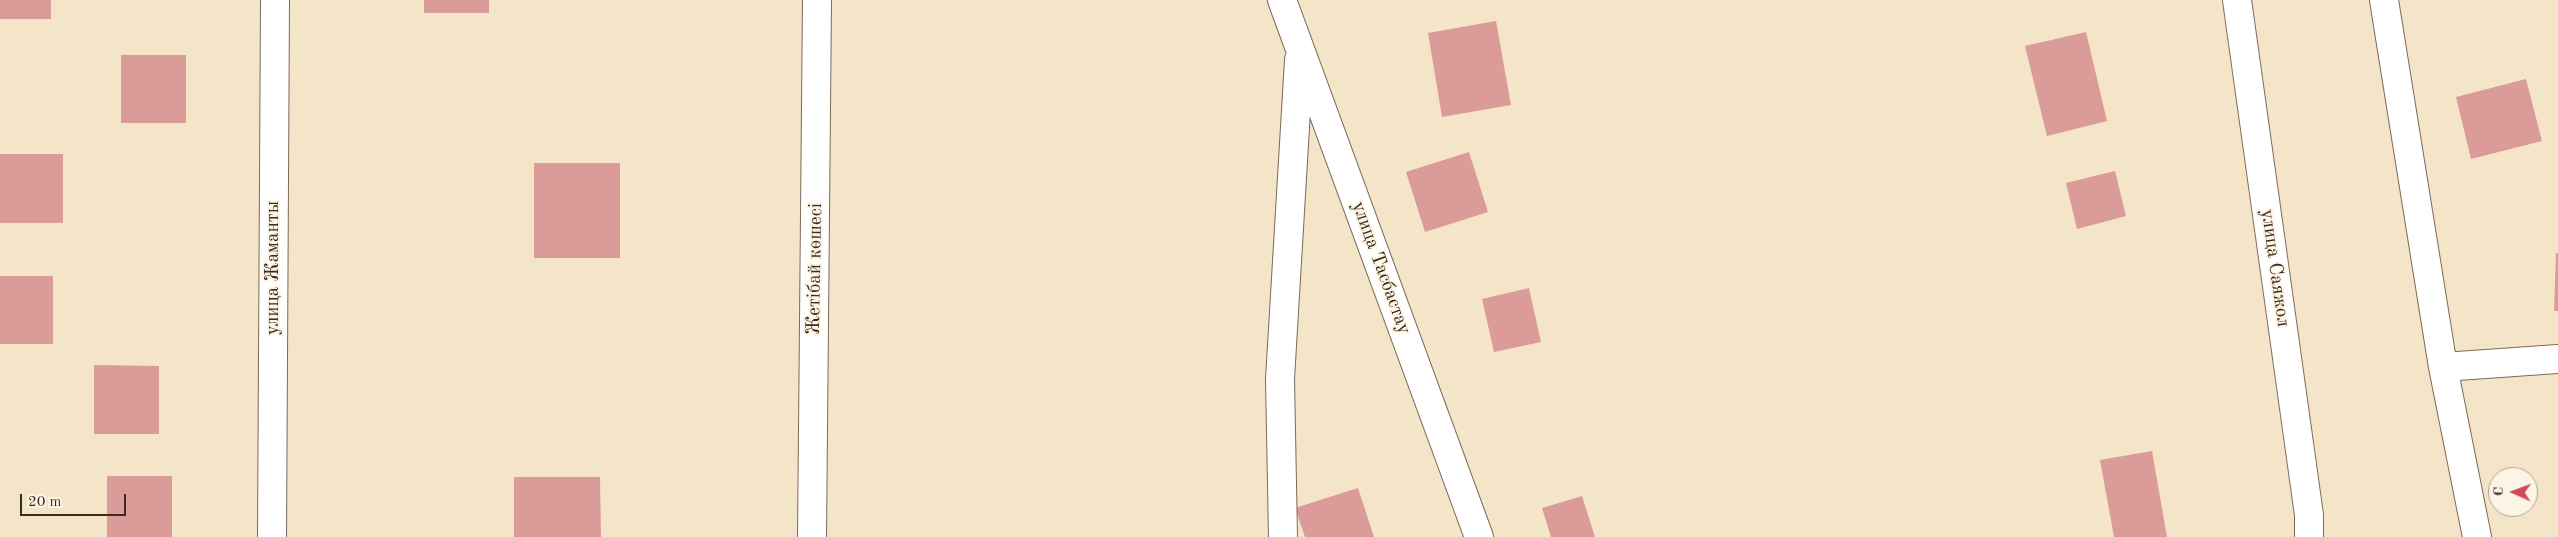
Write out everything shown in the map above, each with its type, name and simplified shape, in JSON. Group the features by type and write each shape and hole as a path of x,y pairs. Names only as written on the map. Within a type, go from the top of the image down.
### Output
{"street":[{"name":"улица Жаманты","path":"272,537 275,0"},
{"name":"Жетібай көшесі","path":"812,537 818,0"},
{"name":"улица Тасбастау","path":"1282,0 1479,537"},
{"name":"улица Саяжол","path":"2237,0 2310,516 2309,537"},
{"path":"2384,0 2443,367 2477,537"},
{"path":"1283,537 1280,379 1300,49"},
{"path":"2443,367 2558,359"}],"building":[{"path":"0,0 51,0 51,19 0,19"},
{"path":"424,0 489,0 489,13 424,13"},
{"path":"1496,21 1511,105 1442,117 1428,33"},
{"path":"2086,32 2107,121 2047,136 2025,46"},
{"path":"121,55 186,55 186,123 121,123"},
{"path":"2526,79 2542,141 2471,159 2456,97"},
{"path":"1469,152 1488,212 1425,232 1406,172"},
{"path":"0,154 63,154 63,223 0,223"},
{"path":"534,163 620,163 620,258 534,258"},
{"path":"2115,171 2126,216 2077,229 2066,183"},
{"path":"2556,253 2558,253 2558,311 2554,311"},
{"path":"0,276 53,276 53,344 0,344"},
{"path":"1529,288 1541,342 1494,352 1482,299"},
{"path":"94,365 159,366 159,434 94,434"},
{"path":"2152,451 2167,537 2114,537 2100,460"},
{"path":"107,476 172,476 172,537 107,537"},
{"path":"514,477 600,477 601,537 514,537"},
{"path":"1358,488 1374,537 1305,537 1295,508"},
{"path":"1582,496 1595,537 1551,537 1542,508"}]}
